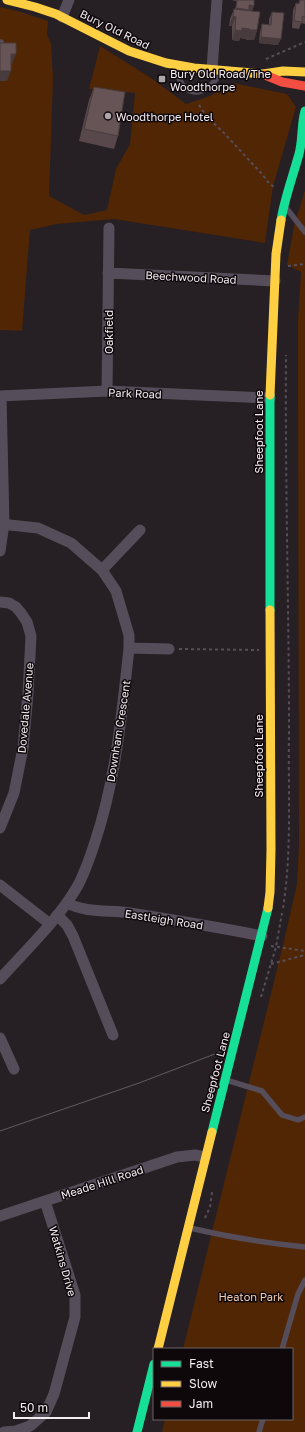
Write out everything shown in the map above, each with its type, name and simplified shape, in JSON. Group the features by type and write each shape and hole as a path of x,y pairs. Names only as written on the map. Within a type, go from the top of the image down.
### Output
{"main road":[{"name":"Bury Old Road","path":"7,0 44,10 62,17 126,50 158,62 264,74 283,71 305,72"},
{"name":"Bury Old Road","path":"264,74 282,82 305,86"},
{"name":"Sheepfoot Lane","path":"158,1348 268,909 270,892 270,398 274,281 284,205 302,150 302,121 305,111"},
{"path":"137,1432 153,1368"}],"street":[{"path":"62,17 69,0"},
{"path":"217,0 218,70"},
{"name":"Oakfield","path":"107,391 108,228"},
{"name":"Beechwood Road","path":"108,273 274,281"},
{"name":"Park Road","path":"1,396 107,391 270,398"},
{"path":"0,551 2,524 1,396"},
{"name":"Downham Crescent","path":"0,979 67,904 88,864 105,812 119,733 129,648 129,636 116,591 102,570 71,543 38,528 2,524"},
{"path":"102,570 140,530"},
{"name":"Dovedale Avenue","path":"0,602 9,603 16,607 27,622 31,636 23,748 14,793 0,828"},
{"path":"129,648 169,649"},
{"path":"0,885 53,919 67,925 73,936 113,1035"},
{"name":"Eastleigh Road","path":"67,904 84,909 114,911 170,919 261,940"},
{"path":"0,1038 14,1069"},
{"name":"Meade Hill Road","path":"0,1216 177,1158 194,1155 205,1157"},
{"name":"Watkins Drive","path":"4,1432 16,1431 30,1426 46,1412 54,1394 75,1317 75,1295 46,1201"}],"lane":[{"path":"175,65 180,84 189,91 198,92 208,88 216,80 218,70"},
{"path":"284,205 305,232"},
{"path":"226,1080 262,1091 282,1115 298,1120 305,1117"},
{"path":"188,1227 224,1236 259,1242 305,1247"},
{"path":"282,1348 298,1294 305,1280"},
{"path":"259,1432 263,1420"}],"path":[{"path":"265,60 305,42"},
{"path":"199,105 206,116 274,187"},
{"path":"275,267 305,264"},
{"path":"169,649 270,650"},
{"path":"261,940 305,951"},
{"path":"271,964 305,955"}],"green space":[{"path":"0,7 48,21 47,34 51,44 53,78 49,196 84,215 107,210 116,169 130,144 135,93 89,89 100,46 151,78 186,104 210,96 233,83 287,94 296,107 273,186 265,243 114,219 57,224 30,230 22,331 0,330"},
{"name":"Heaton Park","path":"305,190 305,1432 162,1432 165,1420 293,1420 293,1348 183,1348 297,884 299,844 298,320 301,272 287,265 294,226"}],"building":[{"path":"237,0 254,0 254,6 249,5 249,10 236,8"},
{"path":"300,0 305,0 305,17 302,16 302,22 294,21 296,3 299,4"},
{"path":"234,9 260,12 257,30 242,28 242,31 235,30 236,17 233,16"},
{"path":"272,12 284,13 281,39 261,37 262,24 271,25"},
{"path":"0,43 16,43 16,54 11,54 11,71 0,71"},
{"path":"94,87 125,92 118,136 84,129"}],"tram line":[{"path":"0,1131 139,1083 220,1052"}],"traffic: fast":[{"path":"281,220 297,162 305,111"},
{"path":"270,395 270,610"},
{"path":"212,1132 268,908"},
{"path":"137,1432 153,1368"}],"traffic: slow":[{"path":"7,0 56,14 129,51 166,63 194,68 263,74 283,71 305,72"},
{"path":"270,395 276,254 281,220"},
{"path":"268,908 271,850 270,610"},
{"path":"158,1348 212,1132"}],"traffic: jam":[{"path":"265,75 282,82 305,86"}],"place":[{"name":"Bury Old Road/The Woodthorpe","path":"162,79"},
{"name":"Woodthorpe Hotel","path":"108,116"}]}
